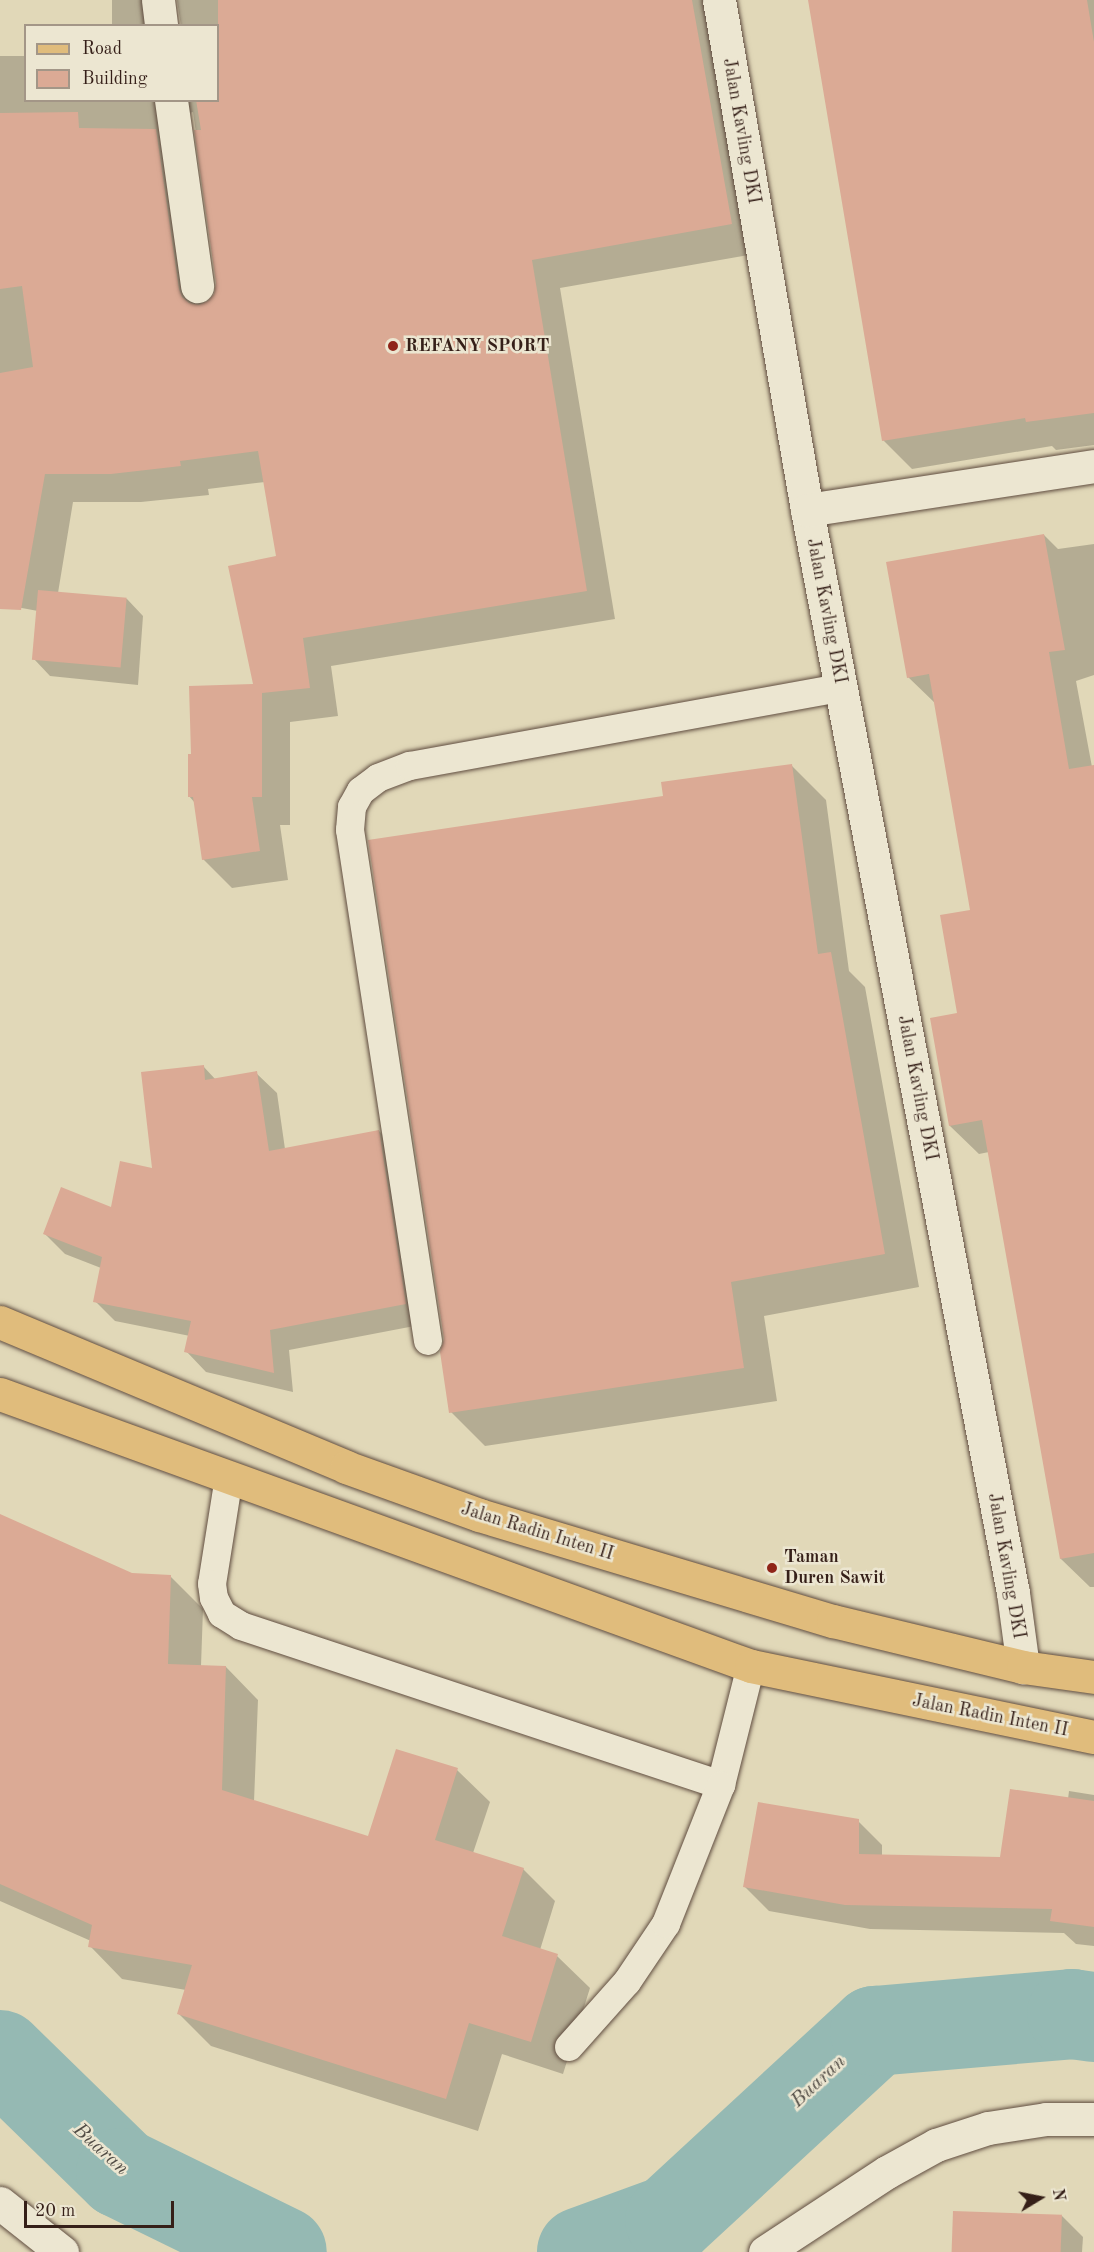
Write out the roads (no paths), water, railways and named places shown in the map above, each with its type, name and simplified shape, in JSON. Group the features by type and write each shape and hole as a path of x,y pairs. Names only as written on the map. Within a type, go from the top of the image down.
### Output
{"main road":[{"name":"Jalan Radin Inten II","path":"0,1322 346,1467 479,1515 832,1621 1023,1667 1094,1677"},
{"name":"Jalan Radin Inten II","path":"0,1394 751,1666 1094,1737"}],"street":[{"path":"158,0 161,24"},
{"name":"Jalan Kavling DKI","path":"719,0 807,510 1012,1593 1023,1667"},
{"path":"171,102 197,286"},
{"path":"807,510 1094,466"},
{"path":"765,2252 887,2172 936,2145 987,2128 1046,2119 1094,2119"},
{"path":"0,2203 62,2252"}],"lane":[{"path":"428,1341 350,830 352,807 361,790 378,778 410,766 841,688"},
{"path":"229,1477 212,1584 218,1606 230,1622 721,1785"},
{"path":"569,2048 627,1983 666,1924 721,1785 751,1666"}],"waterway":[{"name":"Buaran","path":"582,2252 670,2220 875,2031 1072,2014 1094,2017"},
{"name":"Buaran","path":"0,2055 121,2173 282,2252"}],"place":[{"name":"REFANY SPORT","path":"393,346"},
{"name":"Taman Duren Sawit","path":"772,1568"}]}
